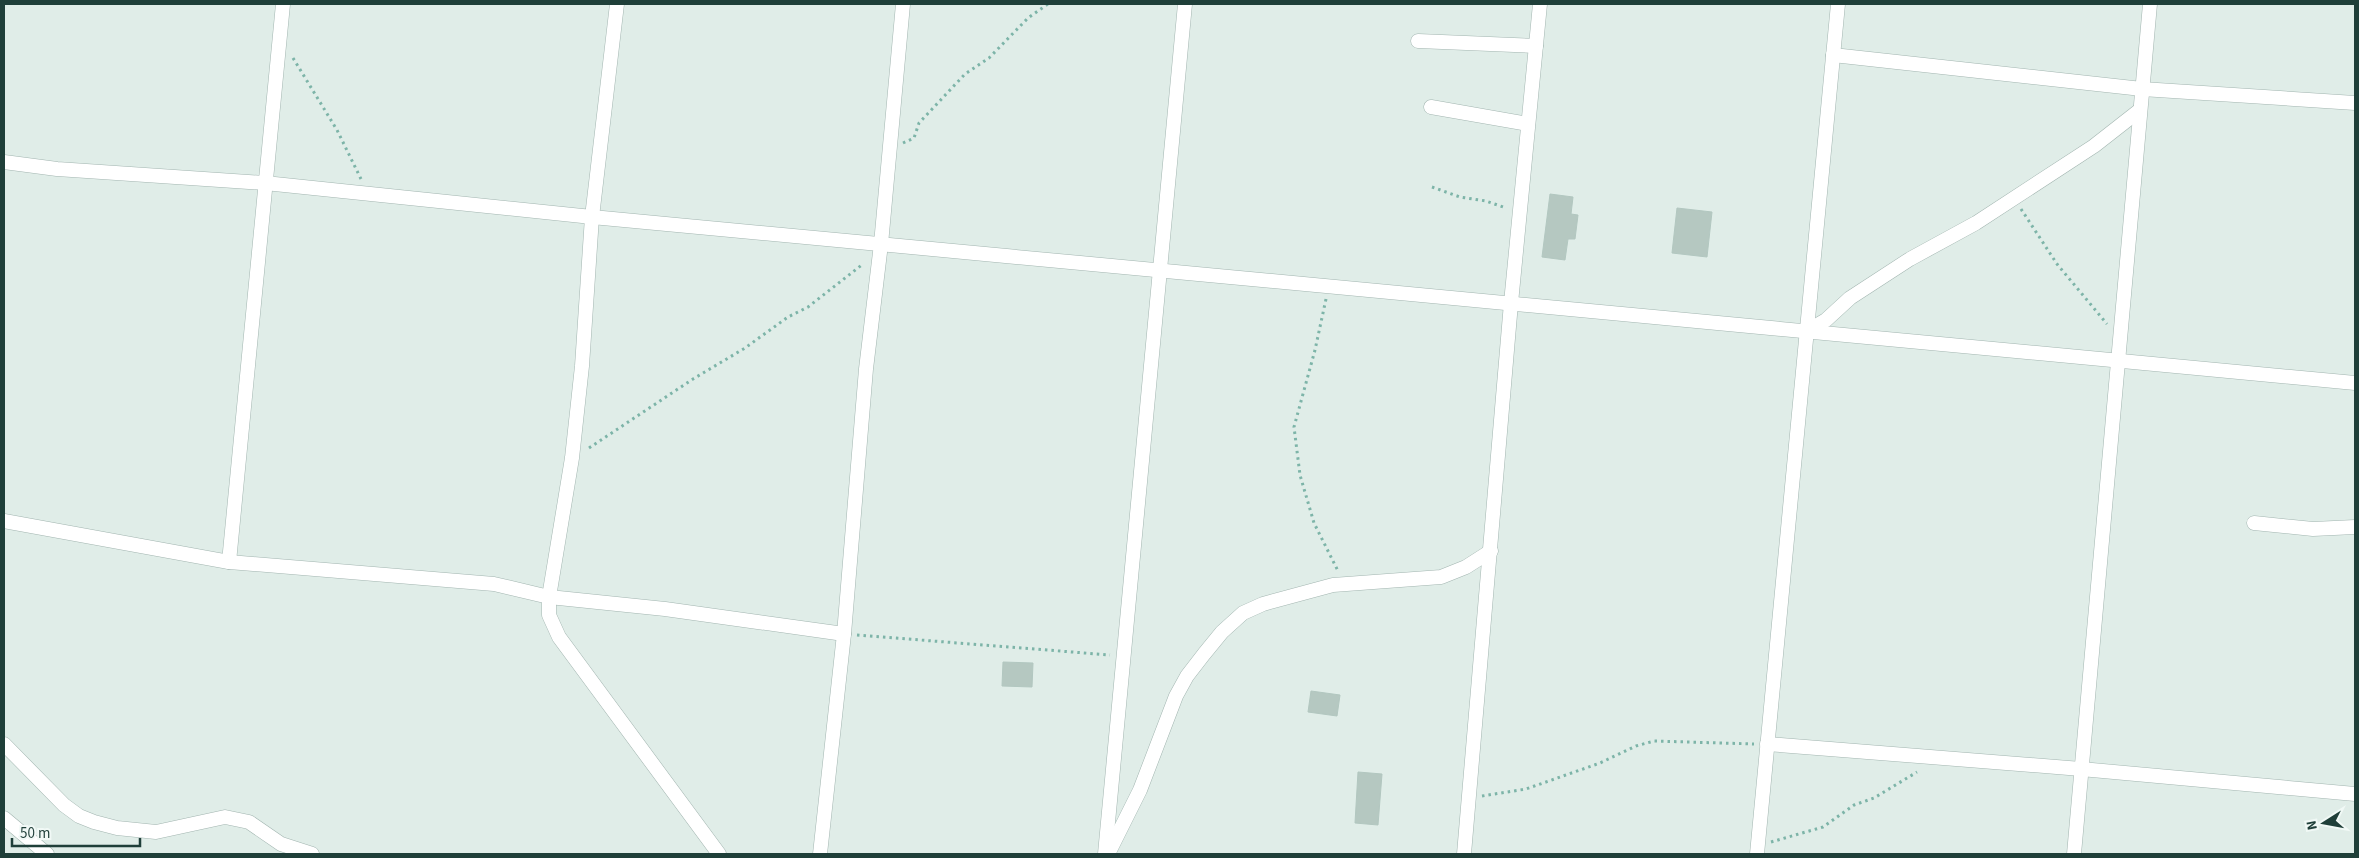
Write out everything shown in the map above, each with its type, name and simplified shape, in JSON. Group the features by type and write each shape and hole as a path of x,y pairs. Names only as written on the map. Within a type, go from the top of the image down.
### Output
{"street":[{"path":"229,562 283,4"},
{"path":"617,4 592,217 582,366 572,458 549,597 548,615 559,637 718,854"},
{"path":"820,854 844,634 866,369 880,248 903,4"},
{"path":"1106,854 1185,4"},
{"path":"1464,854 1511,303 1540,4"},
{"path":"1757,850 1838,4"},
{"path":"2074,854 2116,360 2150,4"},
{"path":"1418,41 1536,46"},
{"path":"1834,55 2142,90 2355,103"},
{"path":"1432,107 1528,124"},
{"path":"1807,331 1826,320 1850,298 1910,259 1976,223 2094,146 2140,110"},
{"path":"4,162 58,168 265,183 880,248 1160,270 2355,382"},
{"path":"4,521 229,562 494,584 549,597 665,609 844,634"},
{"path":"2254,523 2313,529 2355,527"},
{"path":"1106,854 1140,790 1176,696 1187,676 1222,632 1243,613 1263,604 1345,584 1442,577 1466,567 1491,551"},
{"path":"4,744 64,805 79,816 94,822 117,828 156,832 225,817 248,822 281,844 312,854"},
{"path":"1767,744 2081,769 2355,794"},
{"path":"4,818 47,854"}],"path":[{"path":"890,144 912,140 920,123 965,74 989,58 1028,18 1048,4"},
{"path":"292,57 353,160 366,194"},
{"path":"1432,187 1460,197 1504,206 1519,216"},
{"path":"2015,198 2057,264 2118,339"},
{"path":"572,458 627,425 693,379 745,348 788,317 808,307 880,248"},
{"path":"1328,286 1315,350 1294,427 1300,475 1314,523 1328,554 1345,584"},
{"path":"844,634 1123,656"},
{"path":"1469,798 1526,789 1593,766 1636,746 1654,741 1767,744"},
{"path":"1757,850 1823,827 1854,805 1874,798 1938,758"}],"building":[{"path":"1550,194 1573,197 1571,214 1578,215 1575,239 1568,239 1565,260 1542,257"},
{"path":"1677,208 1712,212 1707,257 1672,253"},
{"path":"1003,662 1033,663 1032,687 1002,686"},
{"path":"1311,691 1340,695 1337,716 1308,712"},
{"path":"1358,772 1382,774 1378,825 1355,823"}]}
